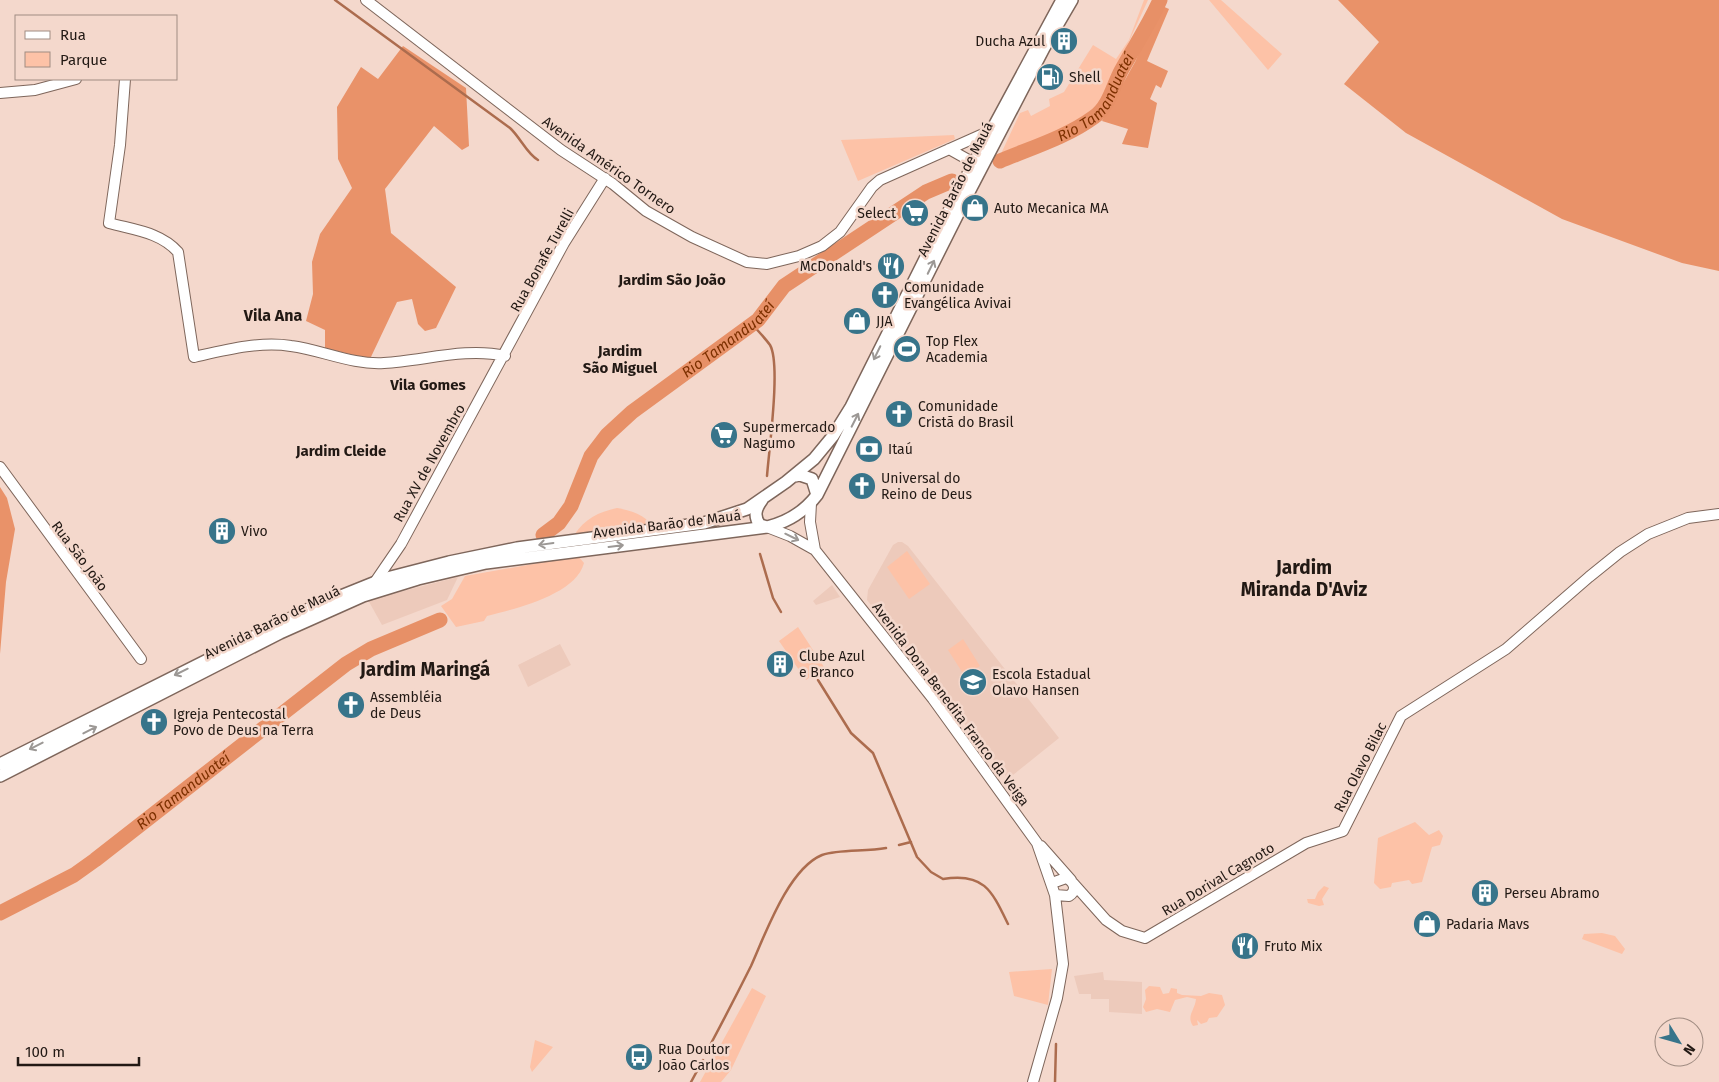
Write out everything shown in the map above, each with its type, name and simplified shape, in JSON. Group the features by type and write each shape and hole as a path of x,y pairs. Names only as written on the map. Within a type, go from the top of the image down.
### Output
{"main road":[{"name":"Avenida Barão de Mauá","path":"0,764 311,608 374,582 449,562 517,548 704,523 738,512 763,498 795,476 814,459 833,436 847,413 974,163 1062,0"},
{"name":"Avenida Barão de Mauá","path":"0,776 280,633 363,596 418,579 486,563 767,527 791,519 814,499 970,190 1044,48 1072,0"},
{"path":"795,476 800,475 812,479 814,499"},
{"path":"763,498 757,506 756,518 760,525 767,527"}],"street":[{"name":"Avenida Américo Tornero","path":"366,0 561,150 605,178 646,211 692,237 747,262 767,264 799,256 822,246 844,227 872,187 880,180 992,130"},
{"path":"0,93 35,90 72,80"},
{"path":"125,80 120,144 109,223 156,235 165,239 178,252 194,357 235,347 269,345 289,346 372,363 479,353 505,356"},
{"path":"949,149 974,163"},
{"name":"Rua Bonafe Turelli","path":"505,356 564,243 605,178"},
{"name":"Rua XV de Novembro","path":"374,582 404,538 505,356"},
{"name":"Rua São João","path":"0,467 141,660"},
{"path":"814,499 809,517 815,550"},
{"name":"Rua Olavo Bilac","path":"1343,831 1401,716 1506,649 1620,552 1648,534 1688,518 1719,514"},
{"path":"767,527 790,536 815,550"},
{"name":"Avenida Dona Benedita Franco da Veiga","path":"815,550 933,699 1037,843 1052,884"},
{"name":"Rua Dorival Cagnoto","path":"1088,900 1106,920 1122,931 1145,938 1306,843 1343,831"},
{"path":"1037,843 1088,900"},
{"path":"1033,1082 1058,998 1063,964 1052,884 1063,878 1072,882"},
{"path":"1055,895 1066,897 1071,894 1074,889 1072,882"},
{"path":"1071,894 1088,900"}],"shaded area":[{"path":"1338,0 1719,0 1719,271 1682,263 1562,219 1406,133 1344,84 1379,42"},
{"path":"1160,5 1169,9 1147,61 1168,71 1161,88 1156,85 1150,99 1157,103 1148,148 1122,144 1128,129 1102,121 1135,62"},
{"path":"403,46 466,88 469,146 462,150 434,126 385,189 391,233 456,287 436,328 425,331 418,324 412,299 397,302 370,359 325,348 325,330 306,321 313,294 312,262 320,234 352,188 338,159 337,107 361,67 378,79"},
{"path":"0,487 7,498 15,529 6,582 0,654"},
{"name":"Escola Estadual Olavo Hansen","path":"898,542 908,546 1059,738 1008,779 867,600 868,590 893,545"},
{"path":"458,577 447,600 382,625 368,600"},
{"path":"832,585 840,597 816,605 813,601"},
{"path":"560,644 571,665 528,687 518,665"},
{"path":"1103,972 1104,980 1142,982 1142,1014 1109,1012 1109,999 1091,999 1091,994 1079,994 1074,976"}],"green space":[{"path":"1144,0 1148,0 1099,107 1065,131 999,158 1020,113 1028,110 1031,116 1050,106 1049,99 1064,92 1093,45 1116,59 1129,40"},
{"path":"1209,0 1221,0 1282,54 1268,70"},
{"path":"954,135 955,139 858,181 841,140"},
{"path":"617,508 637,514 646,519 653,527 574,535 592,517"},
{"path":"907,551 930,584 909,599 887,567"},
{"path":"578,556 584,563 579,574 569,584 543,599 487,616 484,621 456,627 441,606 452,599 465,576"},
{"path":"798,627 824,667 806,680 779,641"},
{"path":"963,639 980,666 964,675 948,650"},
{"path":"1415,822 1429,835 1439,830 1443,836 1440,845 1432,847 1422,882 1412,884 1409,880 1392,883 1391,887 1380,889 1374,883 1378,838"},
{"path":"1324,886 1329,888 1322,899 1324,905 1319,906 1308,903 1307,899 1315,899 1318,892"},
{"path":"1602,933 1615,936 1625,949 1622,954 1582,939 1584,934"},
{"path":"1052,969 1048,1005 1014,996 1009,972"},
{"path":"1149,986 1160,987 1163,994 1169,993 1171,988 1177,989 1177,993 1182,995 1201,996 1209,993 1222,995 1225,1005 1217,1017 1209,1018 1207,1022 1201,1024 1197,1020 1198,1025 1193,1026 1190,1019 1196,999 1187,997 1175,1000 1170,1012 1157,1009 1146,1012 1143,1007 1146,999 1145,990"},
{"path":"752,988 766,996 731,1070 721,1082 700,1082"},
{"path":"535,1040 553,1047 532,1072 530,1067"}],"waterway":[{"path":"335,0 510,128 530,154 538,160"},
{"name":"Rio Tamanduateí","path":"1000,161 1061,136 1099,113 1107,102 1121,71 1160,0"},
{"name":"Rio Tamanduateí","path":"543,535 559,523 571,506 591,456 607,435 632,412 758,320 784,286 926,192 952,181"},
{"path":"752,324 770,345 773,355 774,388 767,476"},
{"path":"760,554 773,598 781,612"},
{"name":"Rio Tamanduateí","path":"0,913 74,875 95,860 346,664 371,649 440,620"},
{"path":"818,680 851,733 873,753 917,857 931,872 943,879 968,878 985,886 997,902 1008,924"},
{"path":"899,845 911,842"},
{"path":"707,1051 751,966 779,904 799,874 822,855 886,848"},
{"path":"1055,1082 1056,1044"},
{"path":"691,1082 703,1060"}],"place":[{"name":"Ducha Azul","path":"1064,41"},
{"name":"Shell","path":"1050,77"},
{"name":"Auto Mecanica MA","path":"975,208"},
{"name":"Select","path":"915,213"},
{"name":"McDonald's","path":"891,266"},
{"name":"Comunidade Evangélica Avivai","path":"885,295"},
{"name":"JJA","path":"857,321"},
{"name":"Top Flex Academia","path":"907,349"},
{"name":"Comunidade Cristã do Brasil","path":"899,414"},
{"name":"Supermercado Nagumo","path":"724,435"},
{"name":"Itaú","path":"869,449"},
{"name":"Universal do Reino de Deus","path":"862,486"},
{"name":"Vivo","path":"222,531"},
{"name":"Clube Azul e Branco","path":"780,664"},
{"name":"Escola Estadual Olavo Hansen","path":"973,682"},
{"name":"Assembléia de Deus","path":"351,705"},
{"name":"Igreja Pentecostal Povo de Deus na Terra","path":"154,722"},
{"name":"Perseu Abramo","path":"1485,893"},
{"name":"Padaria Mavs","path":"1427,924"},
{"name":"Fruto Mix","path":"1245,946"},
{"name":"Rua Doutor João Carlos","path":"639,1057"}],"district":[{"name":"Jardim São João","path":"672,280"},
{"name":"Vila Ana","path":"273,315"},
{"name":"Jardim São Miguel","path":"620,360"},
{"name":"Vila Gomes","path":"428,385"},
{"name":"Jardim Cleide","path":"341,451"},
{"name":"Jardim Miranda D'Aviz","path":"1304,578"},
{"name":"Jardim Maringá","path":"425,669"}]}
